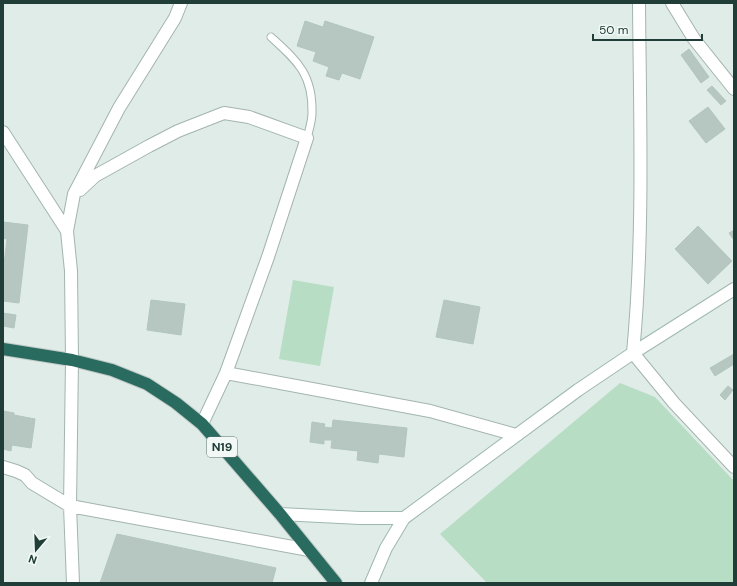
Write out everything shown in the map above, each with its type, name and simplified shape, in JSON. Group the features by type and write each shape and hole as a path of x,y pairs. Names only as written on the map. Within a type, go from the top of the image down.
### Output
{"highway":[{"name":"N19","path":"3,349 72,360 112,370 147,384 176,403 202,424 280,514 336,583"}],"street":[{"path":"73,583 70,506 72,360 71,271 67,231 74,194 119,108 175,18 182,3"},
{"path":"639,3 639,283 633,353 674,403 734,467"},
{"path":"672,3 694,39 734,89"},
{"path":"74,194 96,176 149,146 224,113 250,117 307,138 268,257 226,372 202,424"},
{"path":"3,132 67,231"},
{"path":"371,583 386,548 404,518 578,390 734,289"},
{"path":"226,372 430,411 516,435"},
{"path":"3,467 25,475 32,483 70,506 309,550"},
{"path":"280,514 360,518 404,518"}],"lane":[{"path":"271,37 294,58 308,78 311,94 312,114 307,138"}],"green space":[{"path":"293,280 334,287 320,366 279,359"},
{"path":"620,383 655,397 734,481 734,583 487,583 440,534"}],"building":[{"path":"305,21 323,27 325,21 374,37 360,79 342,73 339,80 326,76 329,67 313,61 316,52 297,46"},
{"path":"689,49 709,77 701,83 681,55"},
{"path":"712,86 726,101 721,105 707,90"},
{"path":"708,107 725,129 706,143 689,121"},
{"path":"3,222 28,225 19,303 3,301 3,273 7,239 3,238"},
{"path":"698,226 732,261 708,284 675,249"},
{"path":"734,230 734,240 729,233"},
{"path":"151,300 185,304 181,335 147,330"},
{"path":"444,300 480,307 473,344 436,337"},
{"path":"3,313 16,315 14,328 3,326"},
{"path":"734,354 734,364 715,376 710,368"},
{"path":"728,386 733,390 725,400 720,395"},
{"path":"3,411 14,413 14,415 35,419 31,448 12,445 11,451 3,449"},
{"path":"333,420 407,428 404,457 379,454 378,463 357,460 358,451 331,448 332,440 324,440 324,444 310,442 312,422 325,424 324,427 332,428"},
{"path":"117,534 276,568 272,583 100,583"}]}
